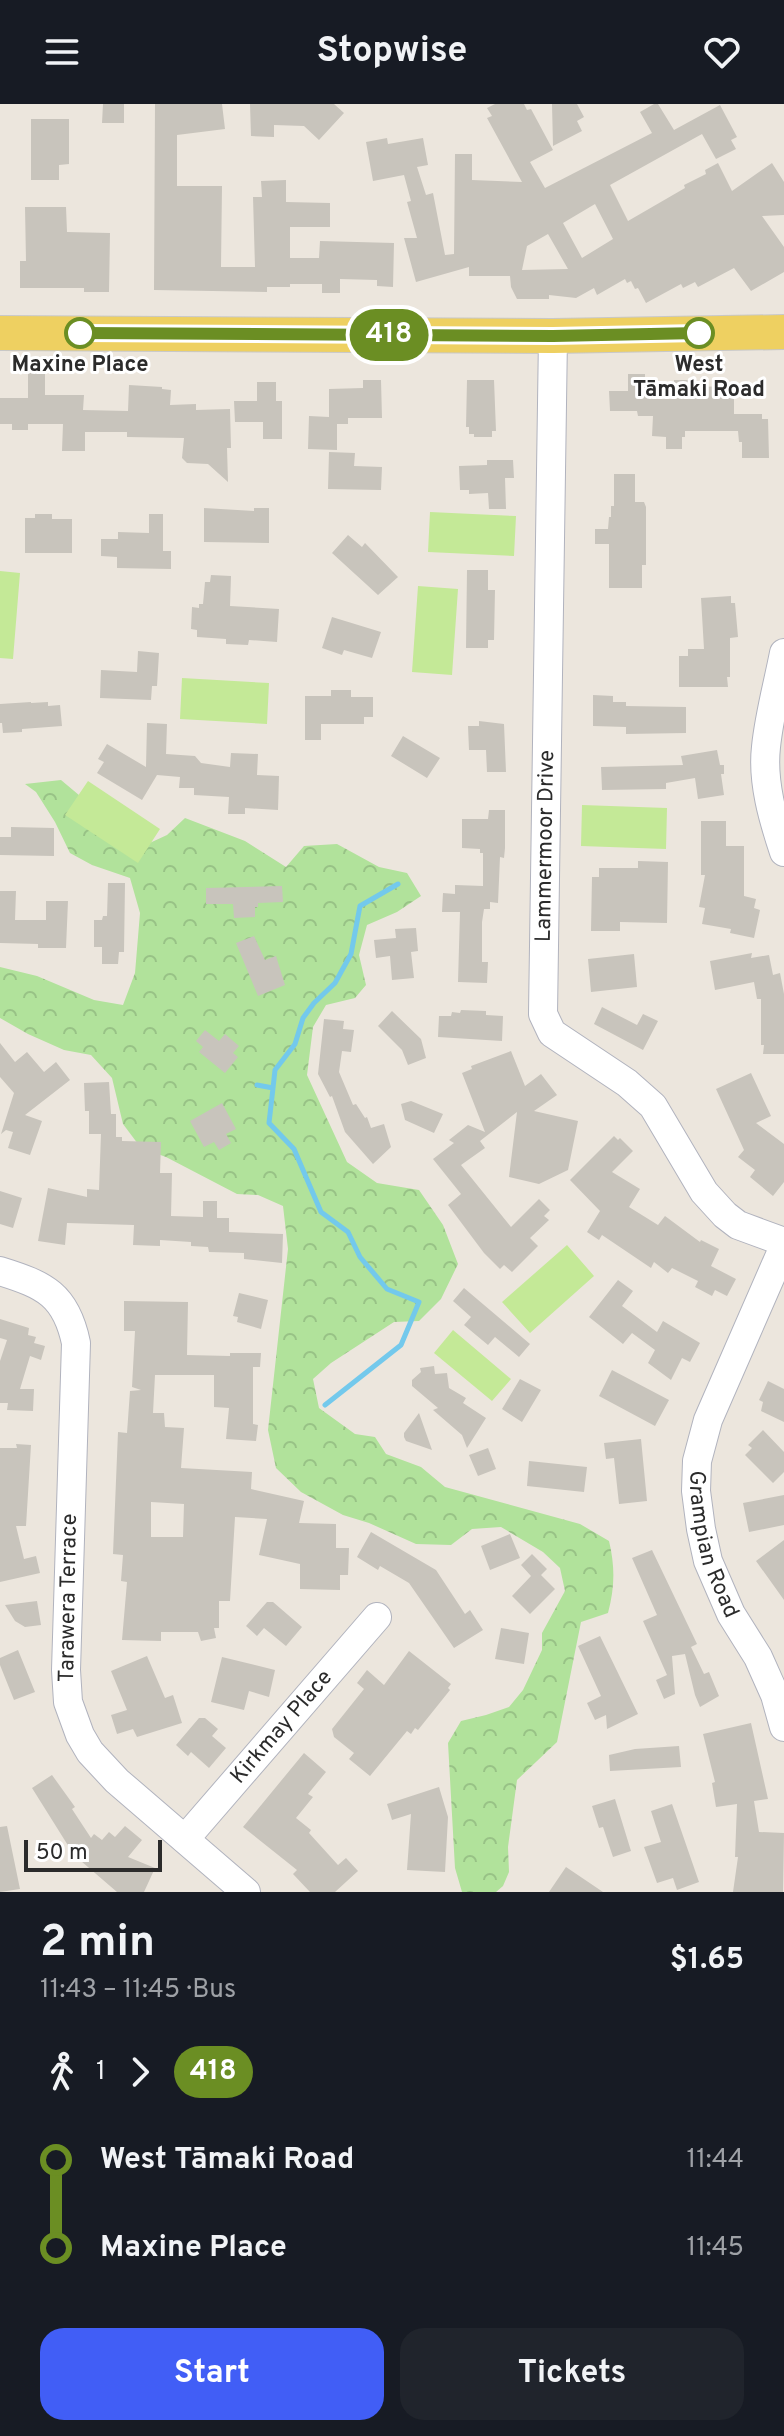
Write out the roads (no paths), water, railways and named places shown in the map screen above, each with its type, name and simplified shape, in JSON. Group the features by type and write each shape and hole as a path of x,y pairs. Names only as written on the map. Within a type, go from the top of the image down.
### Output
{"main road":[{"path":"0,333 553,336 784,332"}],"street":[{"name":"Lammermoor Drive","path":"553,336 543,1014 552,1033 627,1083 653,1106 704,1192 725,1215 738,1225 784,1244"},
{"path":"784,653 766,747 766,779 784,852"},
{"name":"Grampian Road","path":"783,1715 758,1657 731,1614 708,1561 696,1491 697,1461 708,1420 784,1244"},
{"name":"Tarawera Terrace","path":"0,1271 43,1288 62,1304 69,1316 76,1343 66,1670 68,1702 74,1719 90,1752 103,1766 246,1892"},
{"name":"Kirkmay Place","path":"185,1839 377,1617"},
{"name":"Grampian Road","path":"758,1657 784,1681"}],"waterway":[{"path":"273,1088 275,1070 295,1044 303,1018 335,983 351,954 360,906 398,884"},
{"path":"257,1085 273,1088 269,1123 294,1149 321,1212 348,1232 360,1257 387,1289 419,1302 401,1345 325,1405"}],"place":[{"name":"Maxine Place","path":"80,333"},
{"name":"West Tāmaki Road","path":"699,333"}]}
